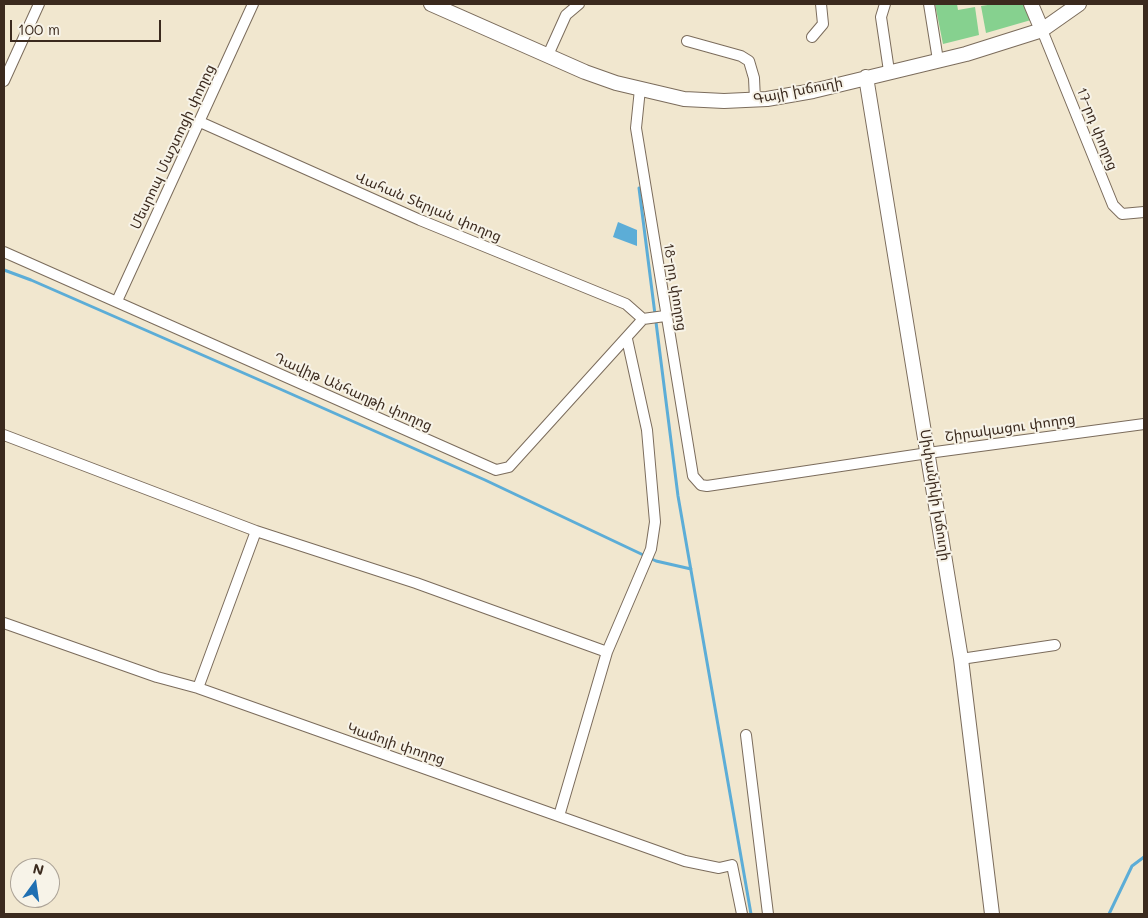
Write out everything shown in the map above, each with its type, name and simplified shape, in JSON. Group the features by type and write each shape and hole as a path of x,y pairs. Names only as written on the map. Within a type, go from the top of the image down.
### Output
{"main road":[{"name":"Գայի խճուղի","path":"431,4 585,72 640,89 697,100 755,100 813,91 938,60 1042,30 1079,4"},
{"path":"1031,4 1042,30"},
{"name":"Սիփանիկի խճուղի","path":"866,77 961,659 992,914"}],"street":[{"path":"4,81 39,4"},
{"name":"Մեսրոպ Մաշտոցի փողոց","path":"117,301 253,4"},
{"path":"548,55 566,15 579,4"},
{"path":"812,37 822,24 821,4"},
{"path":"885,4 881,17 889,72"},
{"path":"929,4 938,60"},
{"name":"17-րդ փողոց","path":"1042,30 1113,206 1122,214 1144,212"},
{"path":"687,42 741,56 749,61 754,78 755,100"},
{"name":"18-րդ փողոց","path":"640,89 636,128 693,476 701,485"},
{"name":"Վահան Տերյան փողոց","path":"200,122 420,220 626,304 643,319"},
{"name":"Դավիթ Անհաղթի փողոց","path":"4,252 496,470 509,467 627,339 643,319"},
{"path":"643,319 666,316"},
{"path":"558,816 607,652 651,549 655,522 647,430 627,339"},
{"name":"Շիրակացու փողոց","path":"701,485 707,486 928,453 1144,424"},
{"path":"4,435 122,478 256,531 416,583 607,652"},
{"path":"198,688 256,531"},
{"name":"Կամոյի փողոց","path":"4,623 156,677 198,688 684,861 719,868 732,865 742,914"},
{"path":"961,659 1055,645"},
{"path":"746,735 768,914"}],"green space":[{"path":"935,4 957,4 958,10 975,7 979,35 943,44"},
{"path":"1024,4 1031,20 986,33 981,6"}],"water":[{"path":"618,222 637,230 637,246 613,237"}],"waterway":[{"path":"639,188 678,496 751,914"},
{"path":"4,270 31,280 485,480 656,561 691,569"},
{"path":"1109,914 1132,866 1144,857"}]}
